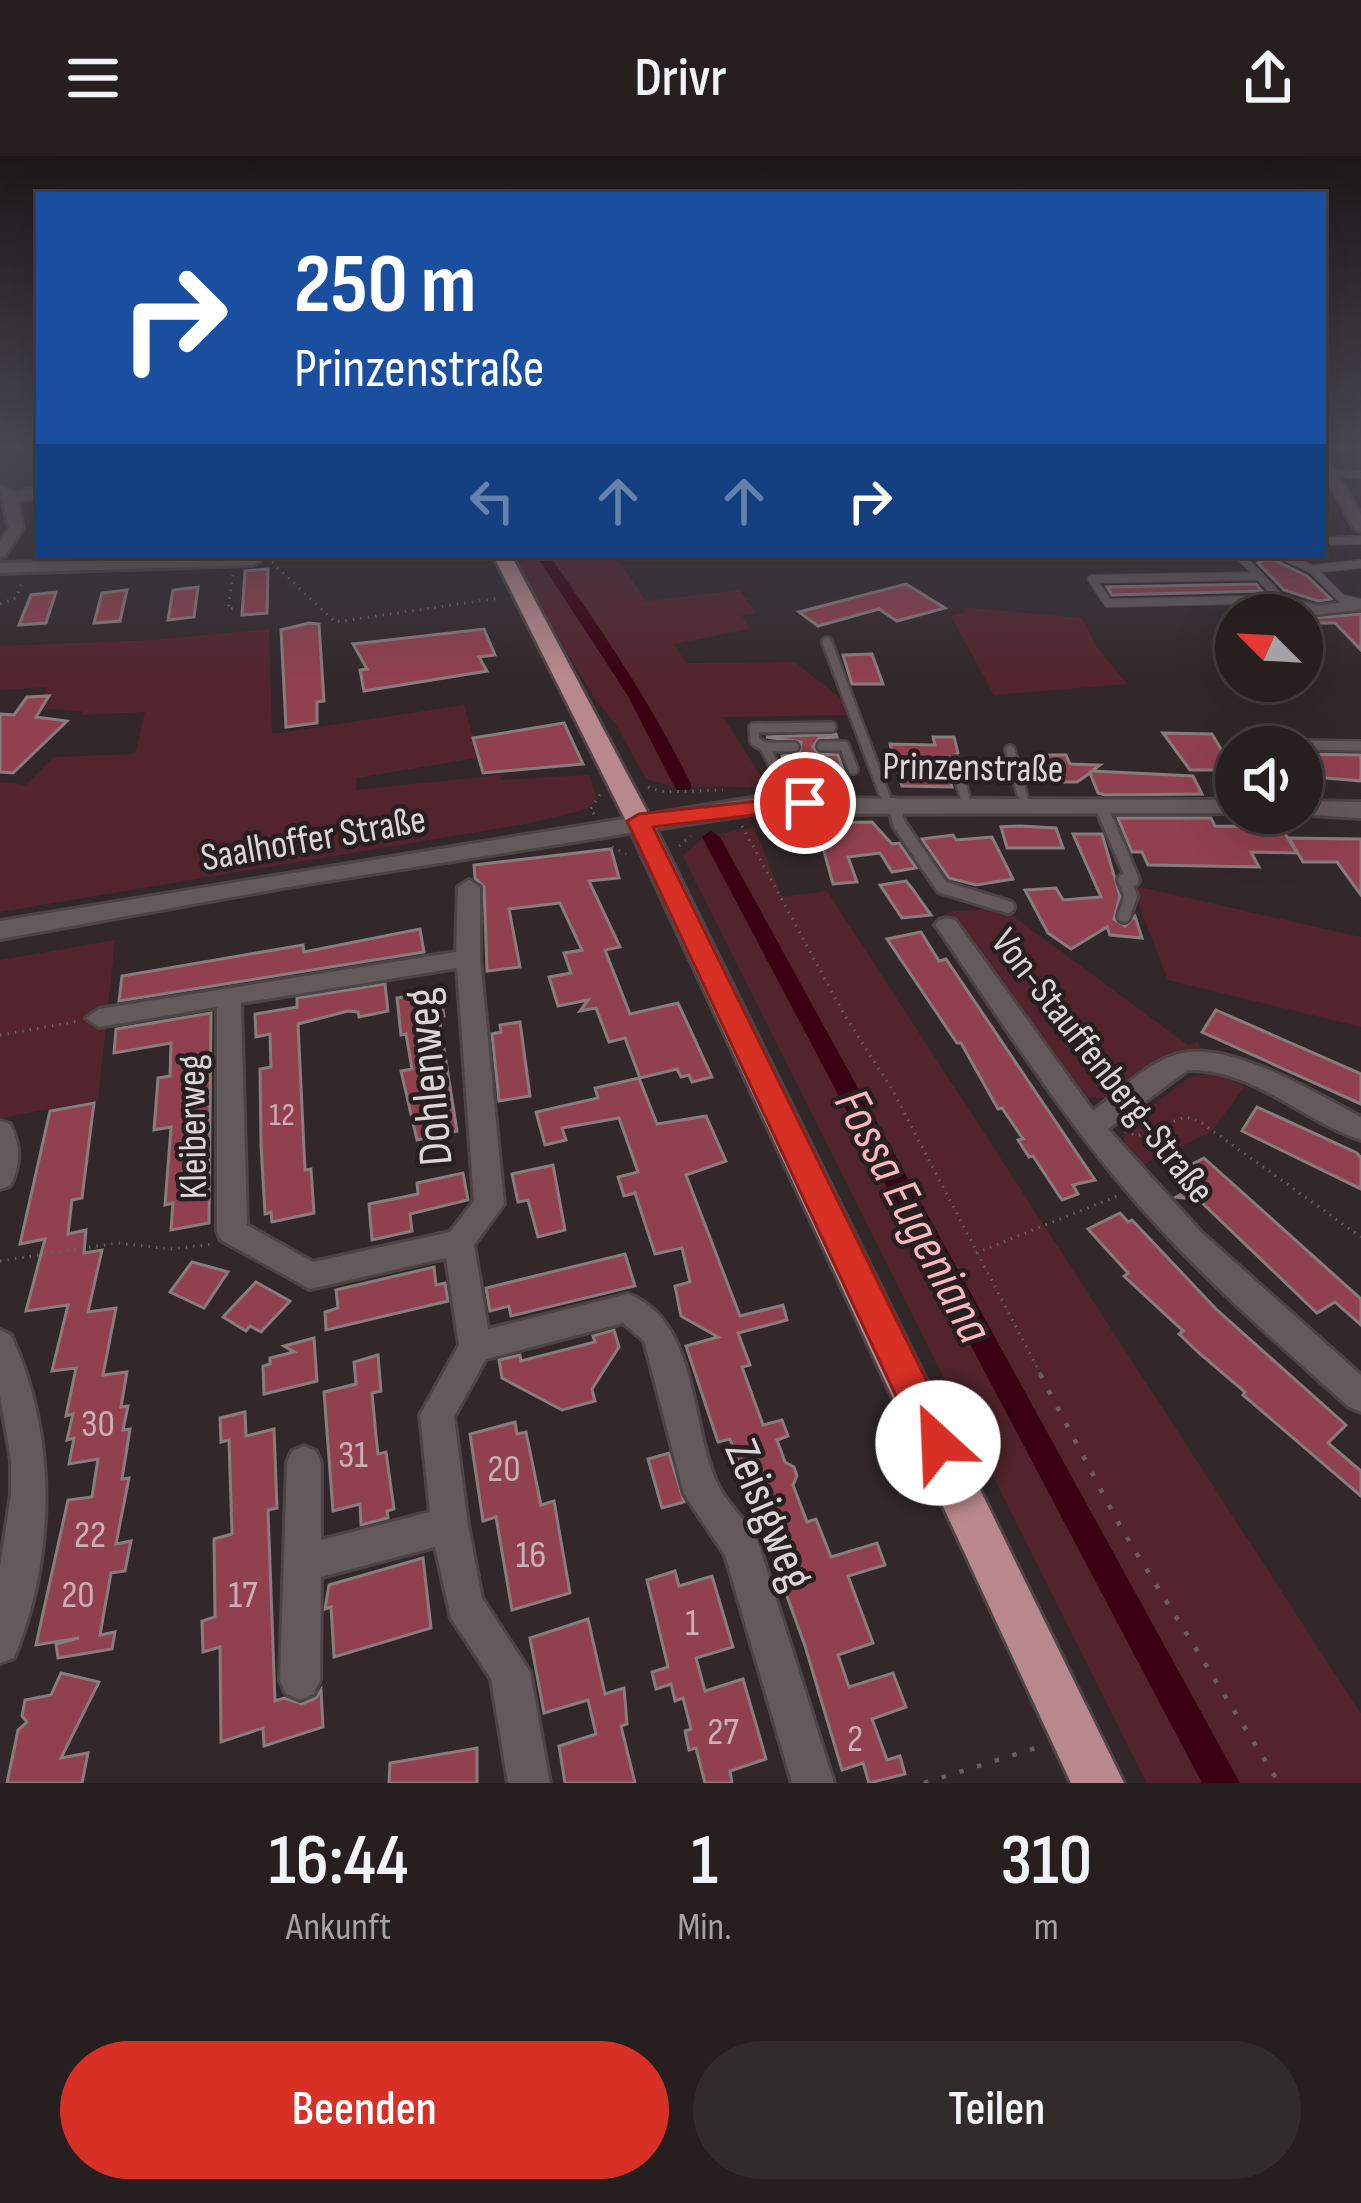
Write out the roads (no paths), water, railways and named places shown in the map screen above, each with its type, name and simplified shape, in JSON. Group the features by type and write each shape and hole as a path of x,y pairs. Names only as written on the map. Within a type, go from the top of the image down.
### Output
{"main road":[{"path":"504,558 639,821 1097,1783"},
{"name":"Prinzenstraße","path":"639,821 778,803 1101,806 1176,814 1215,810"},
{"path":"1323,809 1361,810"},
{"name":"Saalhoffer Straße","path":"0,930 639,821"}],"street":[{"path":"0,553 15,526"},
{"path":"0,568 244,561"},
{"name":"Dohlenweg","path":"459,1243 490,1204 468,958 469,886"},
{"name":"Von-Stauffenberg-Straße","path":"947,925 1140,1186 1239,1287 1361,1396"},
{"name":"Dohlenweg","path":"99,1018 468,958"},
{"name":"Kleiberweg","path":"229,996 232,1231 310,1276 459,1243"},
{"path":"1096,1123 1175,1066 1197,1060 1231,1069 1361,1129"},
{"path":"0,1132 7,1144 0,1178"},
{"path":"459,1243 475,1347 436,1415 450,1525 464,1605 510,1672 529,1783"},
{"name":"Zeisigweg","path":"475,1347 628,1308 658,1333 702,1494 741,1544 813,1783"},
{"path":"0,1345 20,1395 31,1460 27,1537 0,1644"},
{"path":"299,1680 304,1462"},
{"path":"302,1563 450,1525"}],"lane":[{"path":"1326,541 1361,540"},
{"path":"1242,558 1275,594"},
{"path":"1289,558 1312,568 1342,599 1361,604"},
{"path":"1312,568 1361,564"},
{"path":"1215,601 1108,603 1092,579 1258,576"},
{"path":"1323,608 1361,604"},
{"path":"827,642 899,824 942,887 1008,907"},
{"path":"794,747 765,747 755,741 754,728 831,727"},
{"path":"1323,745 1361,746"},
{"path":"822,746 844,746 853,770"},
{"path":"765,747 776,770"},
{"path":"1010,750 1025,806"},
{"path":"955,760 967,805"},
{"path":"1101,806 1133,880 1124,880 1131,896 1124,916"}],"waterway":[{"name":"Fossa Eugeniana","path":"544,558 636,696 683,786"},
{"name":"Fossa Eugeniana","path":"711,837 1222,1783"}]}
